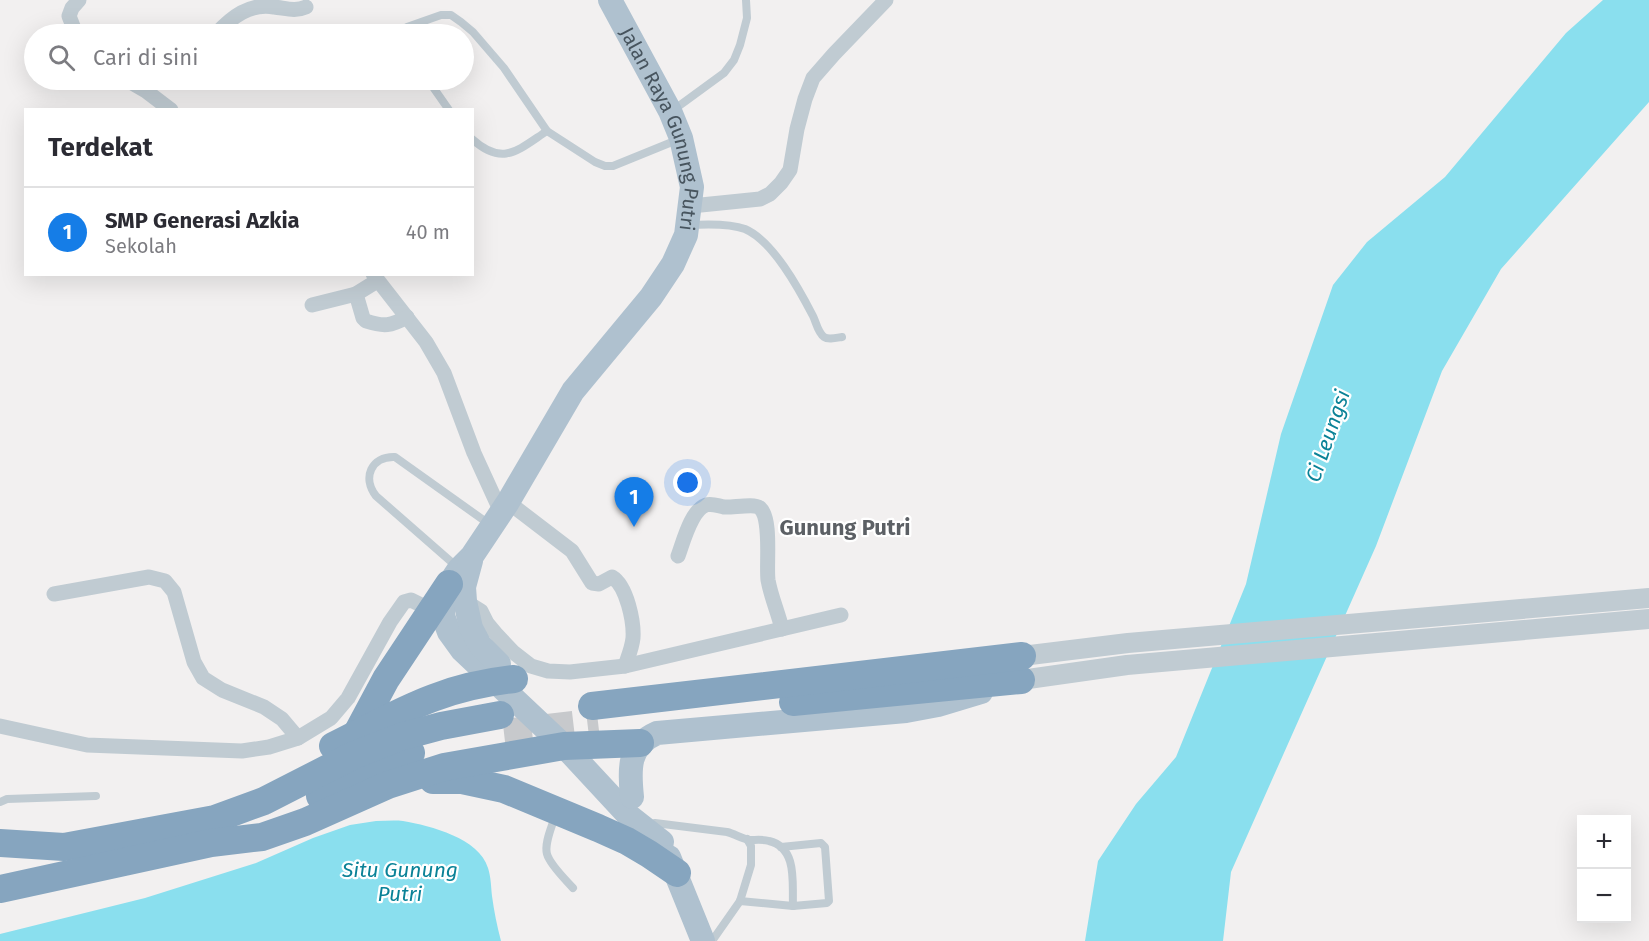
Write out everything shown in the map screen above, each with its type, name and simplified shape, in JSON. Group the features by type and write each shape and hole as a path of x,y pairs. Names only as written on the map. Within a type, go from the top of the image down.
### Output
{"highway":[{"path":"356,735 386,679 431,610 461,578"},
{"path":"0,889 211,843 262,837 305,822 388,785 444,767 585,730 1021,668"},
{"path":"175,825 384,719 435,697 505,680"},
{"path":"0,843 64,847 215,819 264,801 354,755 400,737 441,726 502,724 400,756 286,814 211,843"},
{"path":"585,730 640,743"},
{"path":"388,785 430,780 462,780 504,789 627,841 677,873"}],"main road":[{"name":"Jalan Raya Gunung Putri","path":"461,578 573,391 651,297 673,264 686,235 692,187 681,138 670,111 610,0"},
{"path":"461,578 443,603 443,616 449,632 462,650 585,730 659,832 703,941"},
{"path":"632,796 630,774 635,752 640,743 657,733 906,711 938,705 1021,668"},
{"path":"585,730 629,816 659,832"}],"street":[{"path":"72,24 69,16 79,0"},
{"path":"689,216 760,199 770,194 781,183 790,170 797,129 813,78 886,0"},
{"path":"227,24 250,8 271,6 288,10 306,7"},
{"path":"154,90 169,108"},
{"path":"312,305 356,294 375,278 426,342 444,373 474,453 500,513 572,550 592,583 598,584 612,577 622,585 632,619 633,638 625,666"},
{"path":"356,294 363,318 369,322 388,326 407,317"},
{"path":"678,556 693,516 706,504 727,507 757,506 761,509 768,529 768,580 782,628"},
{"path":"54,594 149,577 165,581 174,592 194,662 204,678 222,690 264,707 282,719 298,738"},
{"path":"461,578 487,623 513,652 531,666 548,671 570,672 625,666 841,615"},
{"path":"1021,668 1128,643 1649,598"},
{"path":"0,726 87,745 242,751 269,747 298,738 331,718 348,698 390,622 404,602 411,600 431,610"},
{"path":"1021,668 1127,665 1649,619"}],"lane":[{"path":"670,111 724,73 734,60 747,18 746,0"},
{"path":"416,24 441,15 451,15 463,24"},
{"path":"474,33 504,68 547,130 595,162 604,166 614,166 681,138"},
{"path":"435,90 448,108"},
{"path":"474,141 490,153 510,153 547,130"},
{"path":"689,216 713,224 743,229 760,238 779,259 822,335 826,338 842,337"},
{"path":"461,578 376,496 369,477 373,466 382,459 395,457 500,513"},
{"path":"0,802 7,799 96,796"},
{"path":"557,811 546,853 573,888"},
{"path":"659,832 727,832 738,834 751,846 752,866 740,901 712,941"},
{"path":"747,840 769,841 781,847 789,857 793,906"},
{"path":"740,901 793,906 829,901 825,847 821,843 781,847"}],"water":[{"name":"Ci Leungsi","path":"1603,0 1649,0 1649,102 1501,269 1442,371 1376,546 1231,872 1223,941 1085,941 1098,861 1136,804 1176,757 1246,584 1281,434 1333,285 1367,242 1445,177 1566,33"},
{"name":"Situ Gunung Putri","path":"376,821 403,821 427,826 453,835 475,849 483,858 489,871 501,941 0,941 0,934 145,898 256,863 313,838 350,825"}],"tunnel":[{"path":"504,733 598,722"}],"place":[{"name":"SMP Generasi Azkia","path":"634,527"}],"district":[{"name":"Gunung Putri","path":"845,527"}]}
